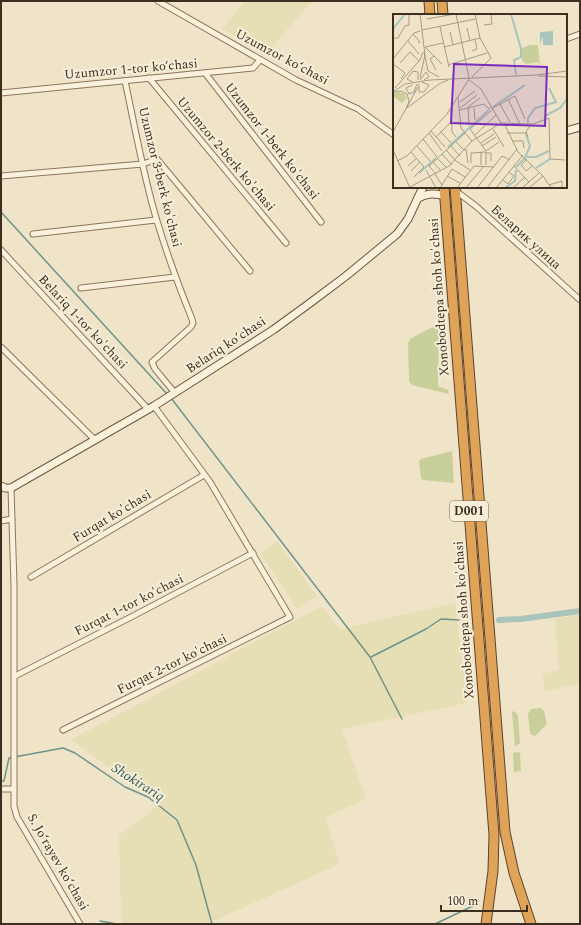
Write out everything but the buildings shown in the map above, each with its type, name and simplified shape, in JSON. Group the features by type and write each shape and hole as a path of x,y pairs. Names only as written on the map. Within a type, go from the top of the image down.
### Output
{"highway":[{"name":"Xonobodtepa shoh ko'chasi","path":"455,189 505,832 514,873 531,924"},
{"name":"Xonobodtepa shoh ko'chasi","path":"444,192 494,835 493,871 486,924"},
{"path":"458,375 470,374"},
{"path":"474,581 480,586 483,585 485,578"},
{"path":"486,733 497,732"}],"street":[{"name":"Uzumzor koʻchasi","path":"158,1 296,80 358,109 393,134"},
{"path":"567,39 580,34"},
{"name":"Uzumzor 1-tor ko‘chasi","path":"1,92 254,68 260,60"},
{"name":"Uzumzor 1-berk ko'chasi","path":"205,73 321,222"},
{"name":"Uzumzor 2-berk ko'chasi","path":"149,78 286,243"},
{"name":"Uzumzor 3-berk ko'chasi","path":"125,81 156,220 175,277 193,323 191,327 152,362 155,369 175,393"},
{"path":"567,131 580,127"},
{"path":"1,176 143,164 157,159 250,272"},
{"name":"Belariq koʻchasi","path":"11,488 167,398 273,330 346,276 396,234 408,219 423,188"},
{"name":"Беларик улица","path":"455,189 580,300"},
{"path":"418,198 426,194 444,192"},
{"path":"32,234 156,220"},
{"name":"Belariq 1-tor ko'chasi","path":"1,250 151,407 204,475 290,617"},
{"path":"81,288 175,277"},
{"path":"1,347 94,439"},
{"name":"Furqat ko'chasi","path":"31,577 204,475"},
{"path":"1,486 11,488"},
{"name":"S. Joʻrayev koʻchasi","path":"11,488 15,676 14,806 17,817 80,924"},
{"path":"1,521 12,519"},
{"name":"Furqat 1-tor ko'chasi","path":"15,676 252,553"},
{"name":"Furqat 2-tor ko'chasi","path":"63,730 290,617"},
{"path":"1,789 14,790"}],"shaded area":[{"path":"245,1 312,1 267,53 222,29"},
{"path":"277,541 317,596 297,609 261,554"},
{"path":"455,603 467,703 342,729 366,799 326,817 339,864 207,924 123,924 121,920 119,835 148,815 159,803 71,740 322,606 340,629"},
{"path":"580,614 580,684 545,691 543,674 559,670 555,619"}],"green space":[{"path":"444,321 445,325 439,329 438,386 448,390 449,394 412,385 409,381 408,343 410,339"},
{"path":"452,451 454,483 423,480 421,478 419,461 421,459"},
{"path":"541,708 544,711 547,724 535,736 530,734 528,714 531,709"},
{"path":"514,711 518,715 520,743 515,747 512,712"},
{"path":"519,752 521,771 514,772 513,753"}],"waterway":[{"path":"1,212 167,394"},
{"path":"171,398 370,657 402,719"},
{"path":"499,620 521,619 580,611"},
{"path":"371,657 426,629 441,619 459,620"},
{"name":"Shokirariq","path":"1,781 4,781 9,758 63,748 75,753 125,787 148,797 177,820 196,865 212,924"},
{"name":"Shokirariq","path":"435,924 475,905"},
{"path":"100,921 117,924"}]}
